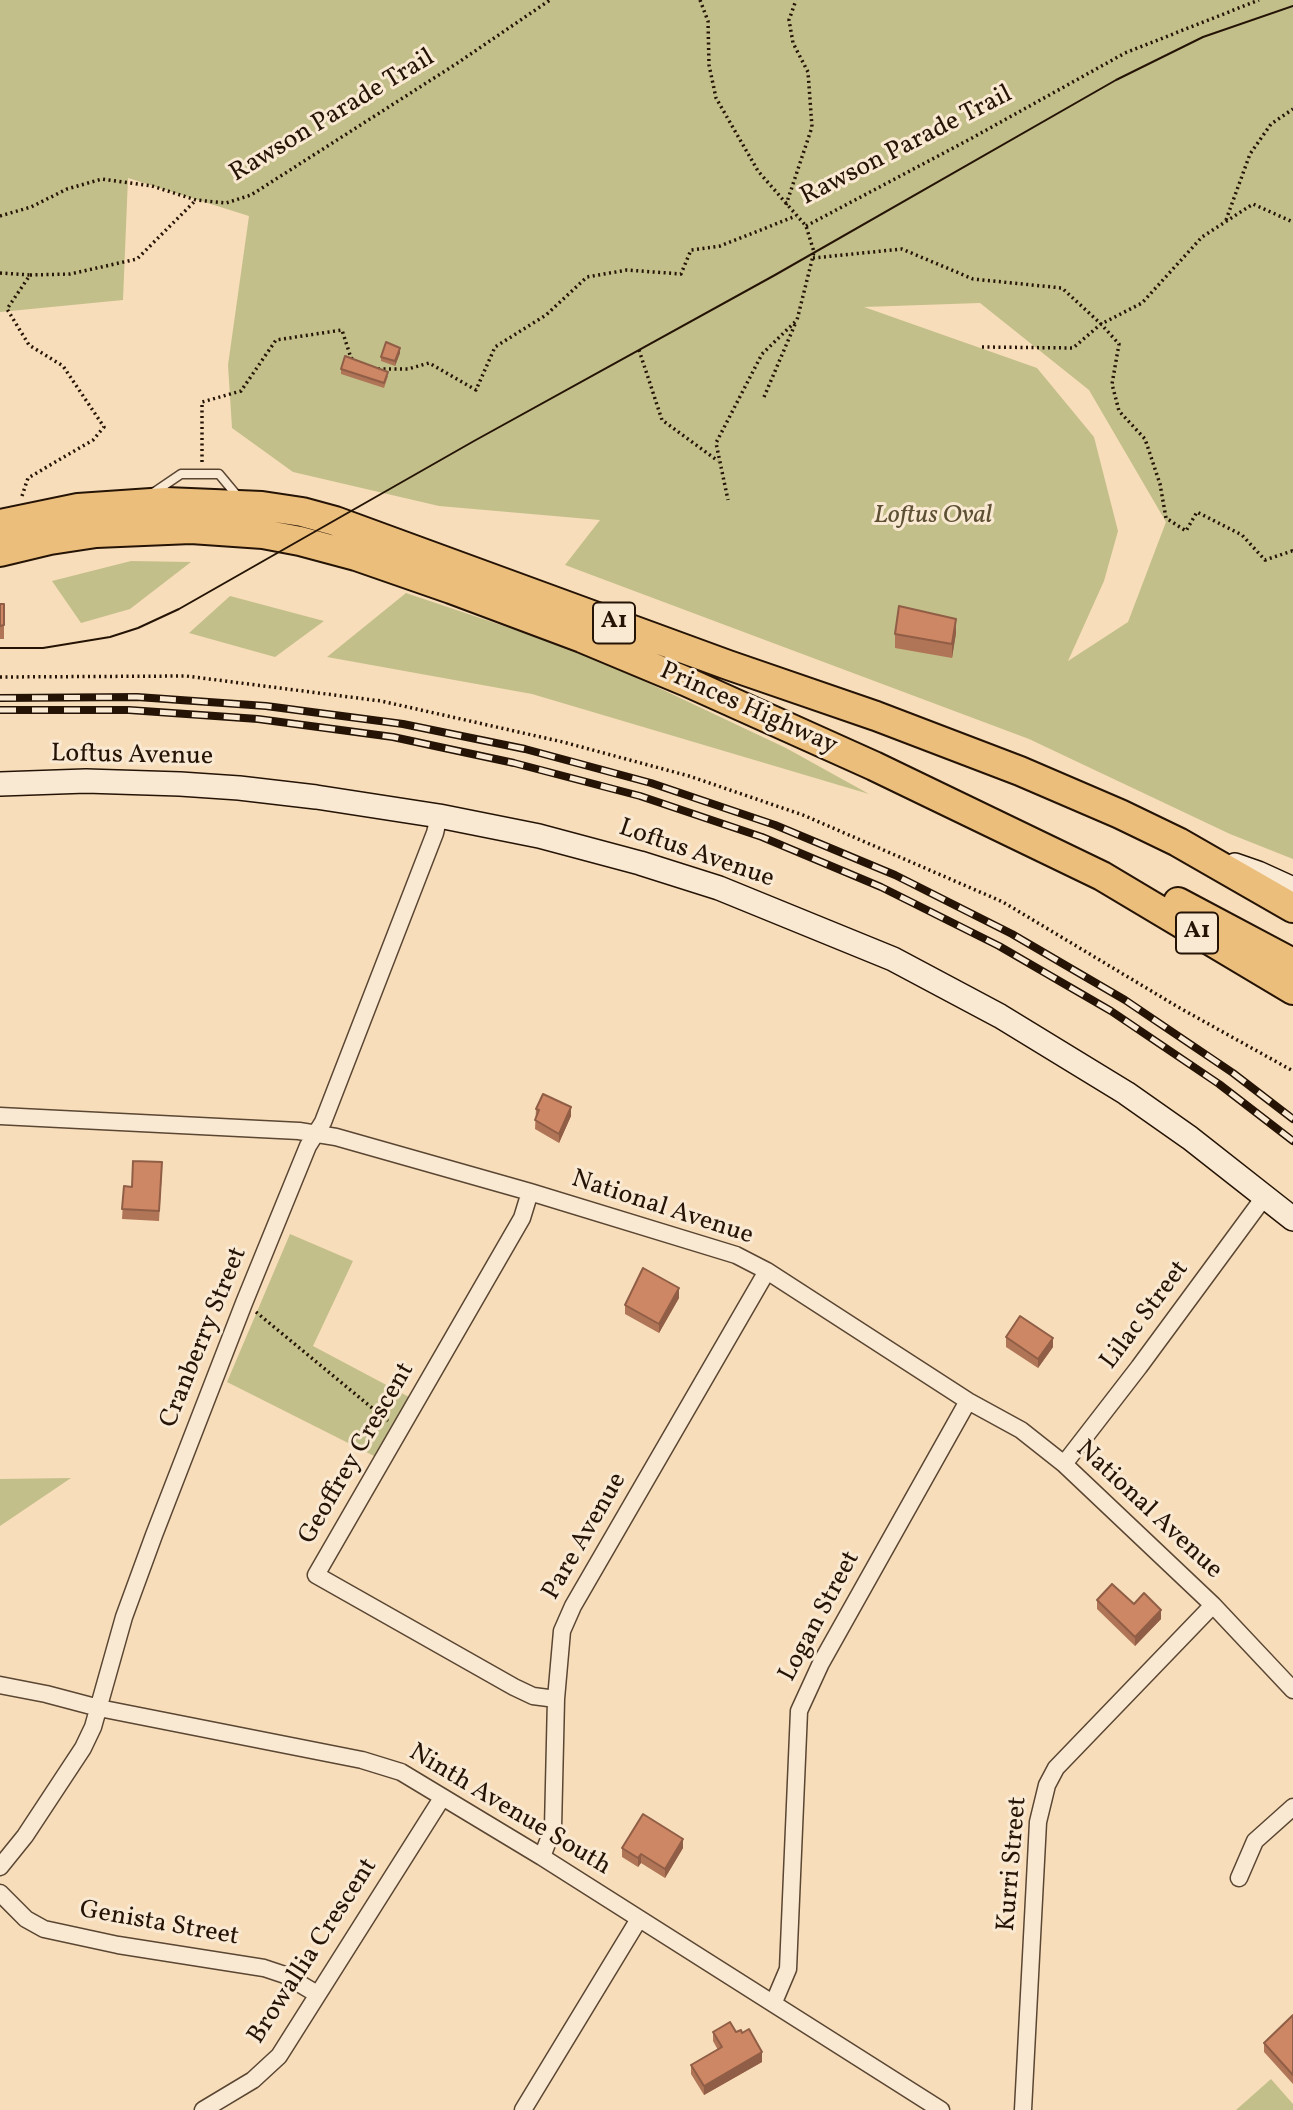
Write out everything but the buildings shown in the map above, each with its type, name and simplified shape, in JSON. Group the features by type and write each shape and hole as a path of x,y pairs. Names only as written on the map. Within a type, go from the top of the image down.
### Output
{"highway":[{"name":"Princes Highway","path":"10,522 78,508 139,502 244,505 335,520 728,665 876,716 1032,776 1120,814 1205,856 1290,903"},
{"name":"Princes Highway","path":"0,552 84,534 165,529 263,534 334,550 450,589 582,638 874,766 1102,876 1293,990"},
{"path":"1102,876 1181,904 1293,963"}],"street":[{"name":"Loftus Avenue","path":"0,784 86,780 227,787 316,797 439,816 539,836 719,888 893,959 1000,1016 1073,1059 1190,1138 1293,1219"},
{"name":"Cranberry Street","path":"0,1867 25,1836 83,1748 93,1727 124,1617 244,1303 309,1146 318,1134 439,816"},
{"name":"National Avenue","path":"0,1116 318,1134 530,1192 726,1252 767,1271 968,1401 1021,1430 1064,1464 1213,1605 1293,1690"},
{"name":"Geoffrey Crescent","path":"530,1192 522,1218 316,1575 514,1687 533,1696 556,1699"},
{"name":"Lilac Street","path":"1064,1464 1265,1196"},
{"name":"Pare Avenue","path":"542,1857 553,1828 556,1699 562,1631 573,1606 767,1271"},
{"name":"Logan Street","path":"774,2002 788,1969 799,1711 821,1663 968,1401"},
{"name":"Kurri Street","path":"1023,2110 1038,1822 1047,1785 1056,1768 1213,1605"},
{"name":"Ninth Avenue South","path":"0,1685 99,1708 373,1762 401,1772 774,2002 941,2110"},
{"name":"Browallia Crescent","path":"203,2110 267,2069 279,2056 442,1798"},
{"path":"1239,1878 1255,1841 1293,1807"},
{"name":"Genista Street","path":"0,1893 26,1919 44,1929 118,1945 264,1968 285,1975 317,1994"},
{"path":"523,2110 639,1919"}],"lane":[{"path":"139,502 181,474 219,474 244,505"}],"path":[{"name":"Rawson Parade Trail","path":"0,216 32,207 67,189 102,179 152,186 196,200 226,203 251,195 456,64 550,0"},
{"name":"Rawson Parade Trail","path":"699,0 708,21 709,65 716,98 758,171 806,226 1125,53 1259,0"},
{"path":"786,205 812,127 808,72 793,43 789,20 796,0"},
{"path":"1225,222 1250,154 1271,124 1293,109"},
{"path":"0,273 70,274 137,259 196,200"},
{"path":"982,347 1073,348 1101,324 1142,303 1202,237 1252,204 1293,222"},
{"path":"373,369 408,369 429,363 476,390 495,347 546,315 587,277 627,270 681,274 691,250 720,246 796,216"},
{"path":"764,397 797,320 813,258 814,251 806,226"},
{"path":"813,258 902,249 973,279 1062,288 1119,344 1112,384 1119,411 1145,439 1160,484 1166,518 1186,531 1197,512 1242,535 1265,560 1292,551 1293,553"},
{"path":"10,522 28,478 93,440 104,427 62,366 29,345 7,309 30,275"},
{"path":"728,500 716,443 762,354 797,320"},
{"path":"202,474 202,402 241,391 276,340 342,330 351,358 362,363"},
{"path":"639,350 662,420 720,462"},
{"path":"0,677 186,676 381,701 563,742 689,776 803,815 1003,902 1293,1072"},
{"path":"244,1303 400,1431"}],"green space":[{"name":"Loftus Oval","path":"0,0 1293,0 1293,859 1230,834 1029,739 565,565 600,520 439,506 293,472 232,428 228,365 249,216 128,178 123,300 0,312","holes":["980,303 1089,390 1166,522 1128,622 1068,661 1104,581 1118,531 1094,437 1037,368 864,307"]},
{"path":"131,561 191,562 130,609 81,623 52,581"},
{"path":"406,593 587,654 786,748 869,794 532,694 327,657"},
{"path":"230,596 324,621 275,657 189,633"},
{"path":"290,1234 353,1261 313,1346 409,1397 378,1458 227,1382"},
{"path":"71,1478 0,1526 0,1479"},
{"path":"1271,2079 1293,2104 1293,2110 1236,2110"}],"tram line":[{"path":"0,648 43,648 110,637 138,628 179,609 474,441 775,275 1116,80 1203,37 1293,6"}],"railway":[{"path":"0,698 137,697 266,706 403,724 525,749 651,783 775,825 895,875 1012,934 1125,1000 1233,1073 1293,1119"},
{"path":"0,710 129,710 258,719 393,737 514,763 640,796 762,837 881,887 999,946 1111,1011 1219,1084 1293,1141"}]}
